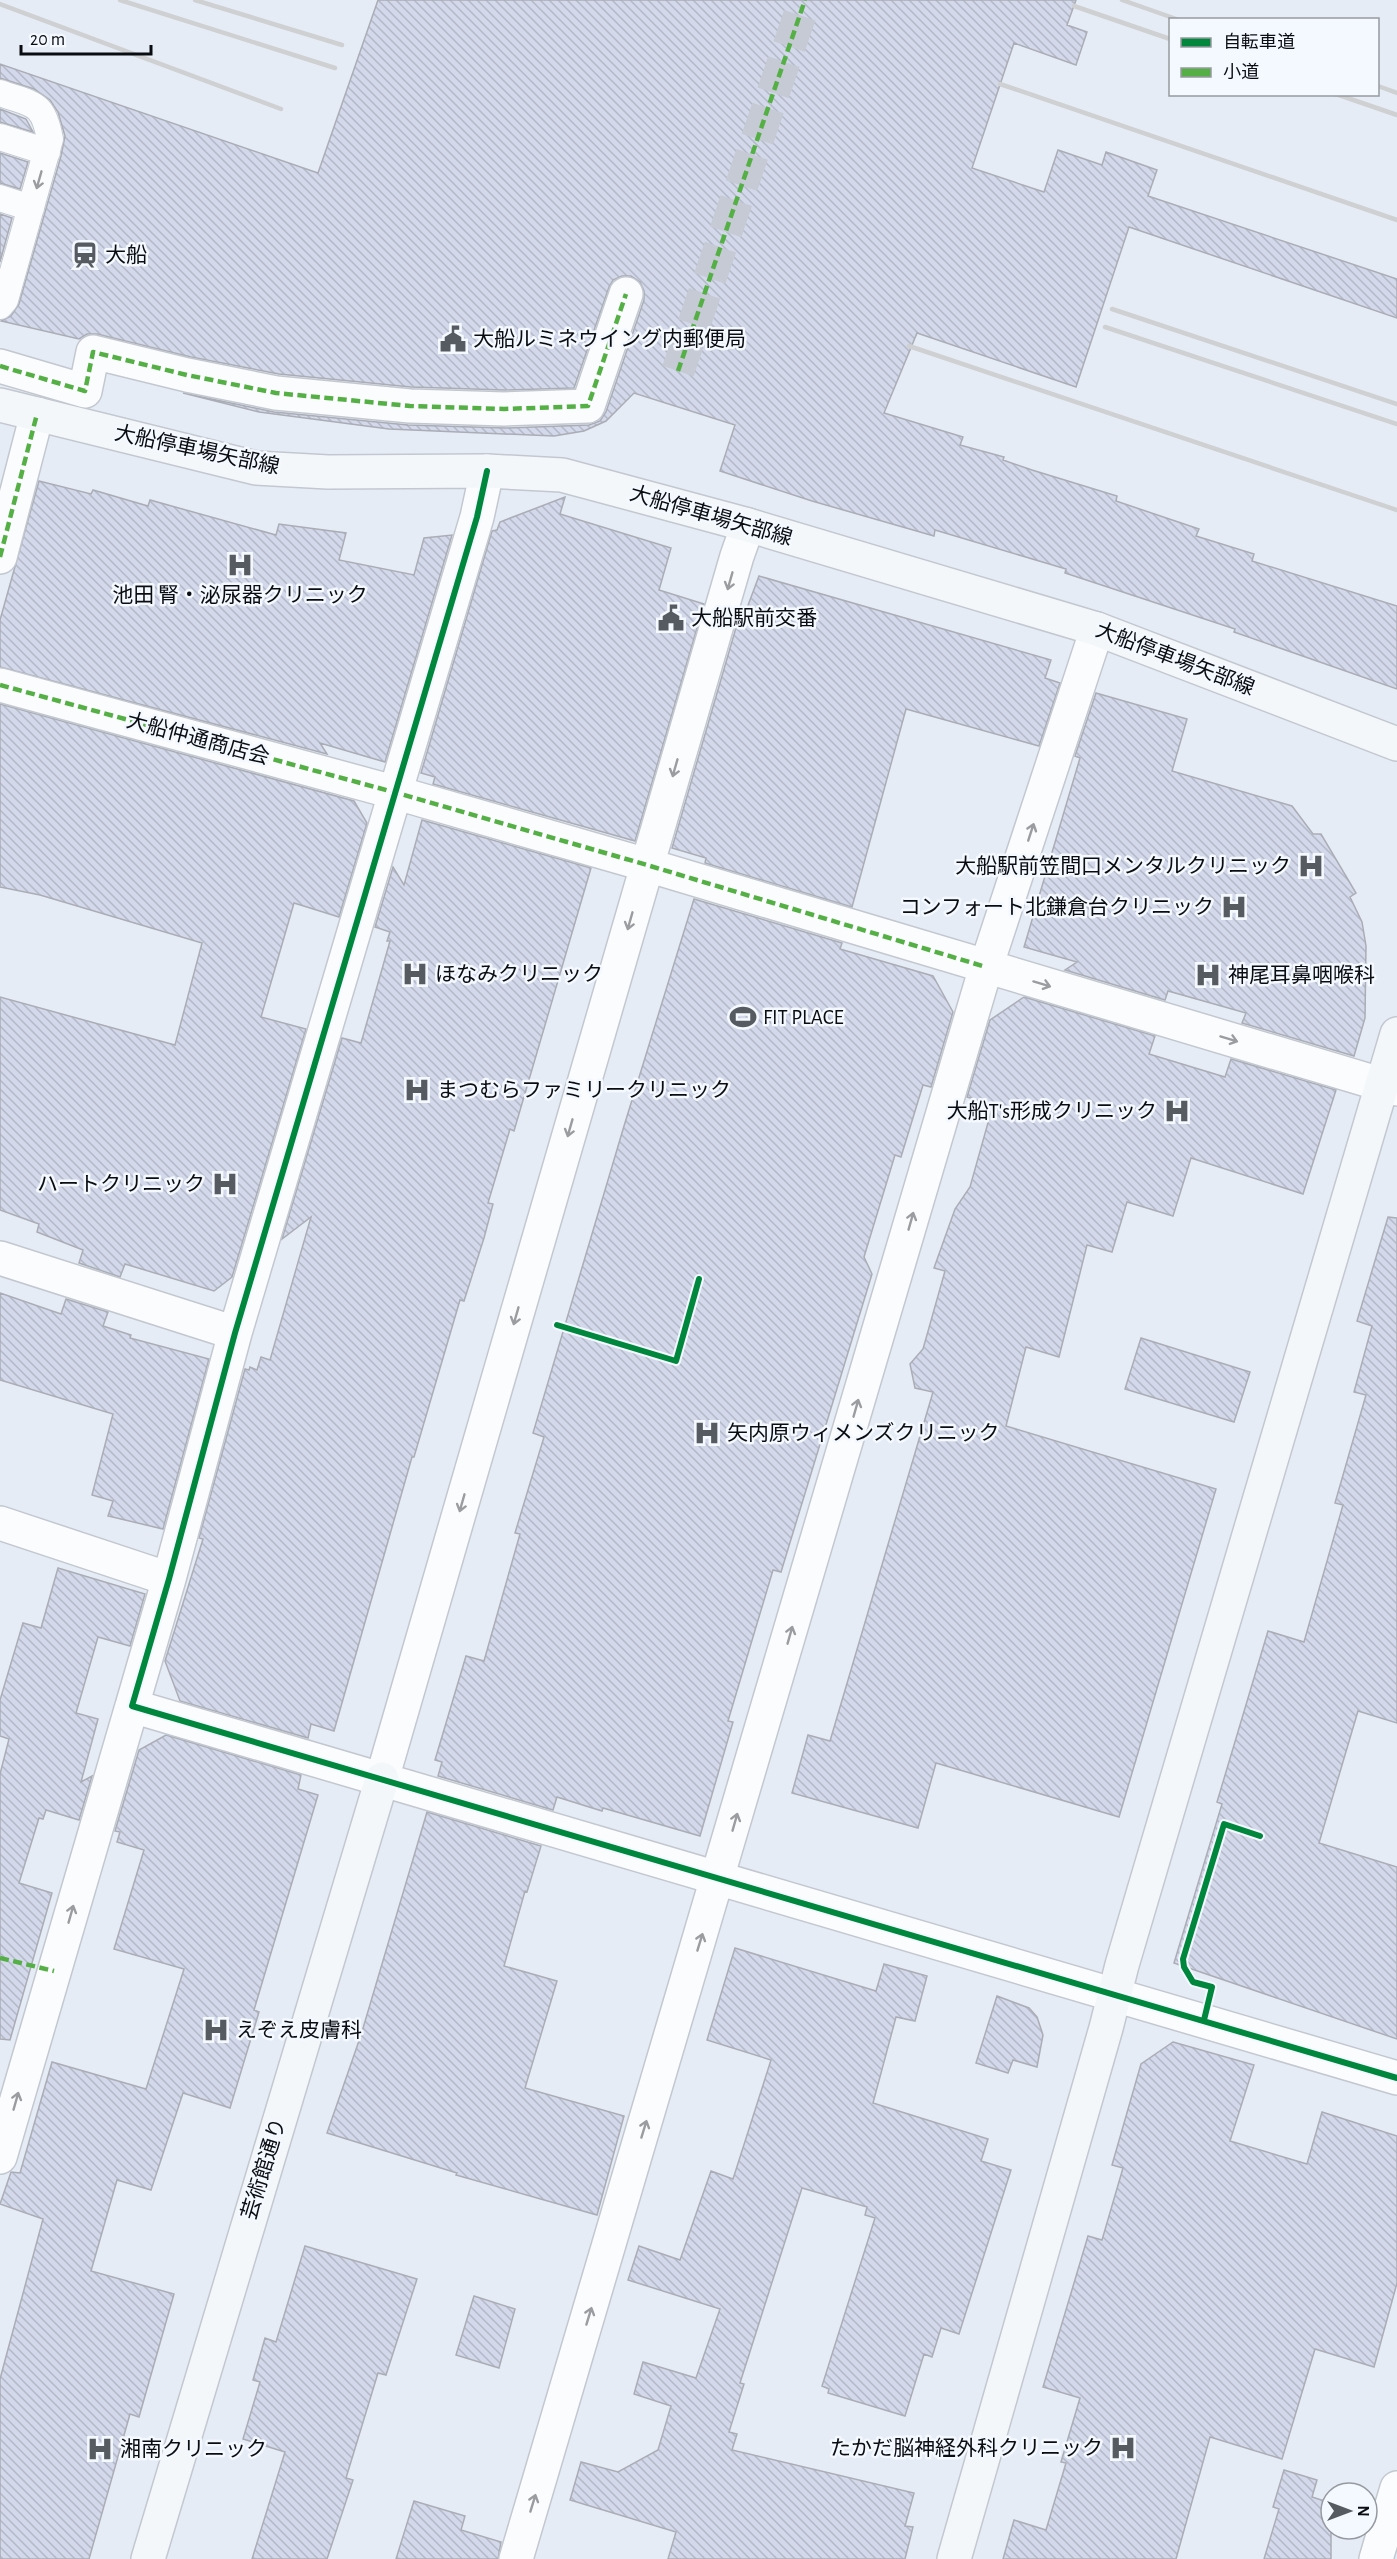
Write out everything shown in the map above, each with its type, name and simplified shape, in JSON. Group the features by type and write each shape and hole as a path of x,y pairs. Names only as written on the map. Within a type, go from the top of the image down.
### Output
{"street":[{"path":"0,366 85,391 93,352 187,375 276,393 410,406 504,409 588,406 626,294"},
{"name":"大船停車場矢部線","path":"0,405 256,468 328,472 487,471 562,475 748,525 1097,629 1397,744"},
{"path":"0,557 37,414"},
{"path":"0,2157 169,1579 235,1333 477,517 487,471"},
{"path":"382,1779 733,568 748,525"},
{"path":"525,2557 719,1879 986,967 1097,629"},
{"name":"大船仲通商店会","path":"0,685 397,793 647,865 1390,1087"},
{"path":"954,2559 1115,1995 1128,1942 1390,1087 1397,1034"},
{"path":"0,1258 235,1333"},
{"path":"0,1523 169,1579"},
{"path":"132,1706 1397,2078"},
{"name":"芸術館通り","path":"148,2559 382,1779"},
{"path":"1376,2559 1397,2488"}],"lane":[{"path":"0,93 38,106 47,120 50,139 31,208 8,262 5,300 0,306"},
{"path":"0,137 47,152"},
{"path":"0,198 31,208"}],"building":[{"path":"378,0 1076,0 1067,25 1087,32 1076,65 1014,43 972,168 1044,192 1058,150 1102,165 1106,152 1157,170 1148,196 1397,279 1397,318 1129,227 1076,387 917,333 884,413 963,437 960,445 1004,457 1003,460 1117,496 1116,501 1199,529 1196,536 1254,554 1252,561 1397,606 1397,689 1234,632 1235,629 1065,573 1066,569 935,530 934,536 812,501 720,471 735,425 634,393 606,421 584,431 554,436 389,429 259,412 183,393 274,412 408,425 505,428 589,425 600,421 606,412 644,300 644,291 640,282 631,276 622,276 613,280 609,287 574,388 504,390 411,387 279,374 191,357 97,334 87,334 79,339 1,321 11,316 19,304 65,136 58,112 50,100 34,89 0,78 0,64 318,173"},
{"path":"0,109 26,119 33,132 0,122"},
{"path":"0,153 28,162 20,189 0,183"},
{"path":"0,214 12,218 0,262"},
{"path":"39,481 91,494 93,490 148,506 150,500 276,535 279,524 346,533 339,560 414,575 424,538 452,535 385,762 320,743 327,754 0,667 0,620"},
{"path":"565,497 560,514 671,548 659,590 704,604 635,841 433,784 435,777 421,773 492,531 497,530 500,522"},
{"path":"759,576 1051,660 1045,678 1060,683 1039,746 906,709 852,907 705,863 706,858 672,848 740,614 744,616"},
{"path":"1096,693 1187,719 1172,771 1292,806 1313,834 1321,834 1356,893 1350,897 1362,922 1366,946 1365,1018 1354,1056 1242,1023 1246,1013 1168,991 1165,1000 1065,970 1077,962 1024,947 1080,758 1075,756"},
{"path":"0,704 354,801 367,823 339,917 294,903 261,1017 306,1029 232,1277 214,1291 125,1264 120,1277 79,1263 83,1250 37,1232 39,1224 0,1210 0,997 175,1045 202,943 40,895 0,887"},
{"path":"422,820 591,868 514,1131 510,1129 488,1203 493,1204 484,1238 464,1301 460,1300 414,1457 412,1457 334,1731 311,1724 308,1738 180,1701 165,1661 203,1539 199,1538 245,1369 249,1370 250,1367 257,1370 261,1357 270,1360 311,1217 282,1239 342,1038 361,1043 390,941 387,941 390,932 375,927 393,867 404,885"},
{"path":"694,899 842,943 840,949 933,976 953,1012 931,1087 923,1085 901,1157 895,1155 864,1257 872,1274 781,1572 773,1570 728,1721 733,1722 700,1836 557,1797 553,1810 438,1776 442,1762 435,1760 466,1656 484,1661 520,1534 515,1533 544,1437 533,1433"},
{"path":"1024,997 1155,1036 1149,1054 1225,1077 1231,1059 1336,1090 1303,1194 1191,1158 1173,1216 1127,1202 1112,1252 1087,1245 1059,1357 1026,1347 1006,1426 1216,1489 1119,1817 936,1763 918,1828 792,1793 808,1735 830,1741 933,1392 915,1388 910,1364 923,1349 945,1271 934,1268 955,1209 970,1187 993,1105 967,1097 990,1020"},
{"path":"1388,1217 1397,1218 1397,1723 1358,1711 1319,1843 1397,1867 1397,2039 1174,1963 1222,1804 1217,1802 1268,1631 1304,1642 1343,1505 1335,1503 1366,1395 1354,1392 1372,1326 1357,1321"},
{"path":"0,1293 61,1314 66,1299 108,1312 103,1326 131,1335 130,1338 209,1359 163,1529 108,1516 113,1501 92,1495 113,1414 0,1380"},
{"path":"1141,1338 1250,1372 1234,1422 1125,1389"},
{"path":"58,1568 145,1594 130,1646 98,1637 76,1713 98,1719 81,1782 92,1776 79,1820 46,1810 43,1819 39,1818 19,1883 52,1893 10,2040 0,2039 0,1774 9,1739 0,1736 0,1700 23,1623 41,1628"},
{"path":"166,1735 301,1775 298,1789 318,1795 254,2010 259,2012 230,2108 183,2093 151,2190 117,2180 91,2271 174,2294 139,2417 130,2414 89,2559 0,2559 0,2379 43,2219 0,2204 11,2172 20,2173 52,2062 146,2089 184,1969 114,1949 144,1850 117,1842 120,1832 115,1831 139,1750"},
{"path":"427,1812 541,1846 527,1892 525,1891 504,1966 557,1981 525,2088 624,2116 597,2215 456,2175 457,2173 327,2133 361,2035"},
{"path":"735,1948 876,1991 884,1964 927,1976 915,2021 896,2017 873,2103 988,2139 981,2161 1011,2170 959,2334 941,2328 932,2357 924,2354 905,2416 828,2393 829,2389 822,2386 875,2218 865,2215 867,2207 802,2188 740,2383 744,2384 729,2432 737,2434 732,2450 914,2493 905,2526 913,2527 905,2559 668,2559 676,2532 570,2500 581,2462 618,2472 658,2450 671,2406 634,2394 643,2362 696,2378 720,2309 628,2280 639,2246 680,2260 711,2171 733,2179 771,2060 707,2040"},
{"path":"997,1996 1029,2008 1037,2017 1043,2035 1037,2067 1013,2060 1008,2073 976,2063"},
{"path":"1173,2042 1254,2065 1230,2141 1307,2164 1322,2112 1397,2136 1397,2283 1374,2367 1315,2349 1282,2459 1210,2437 1176,2559 1003,2559 1014,2520 1046,2530 1066,2463 1061,2462 1080,2398 1043,2387 1088,2236 1102,2240 1123,2168 1112,2165 1141,2064"},
{"path":"305,2246 417,2279 386,2375 378,2373 346,2478 353,2480 327,2559 252,2559 285,2452 243,2439 260,2382 253,2380 265,2338 276,2342"},
{"path":"474,2296 515,2309 499,2368 456,2355"},
{"path":"1284,2470 1317,2480 1312,2497 1319,2499 1319,2541 1331,2541 1331,2559 1264,2559 1279,2509 1273,2507"},
{"path":"414,2501 465,2516 461,2530 501,2542 498,2559 396,2559"}],"tunnel":[{"path":"678,371 805,0"}],"railway":[{"path":"120,0 335,68"},
{"path":"195,0 342,45"},
{"path":"1122,0 1173,18"},
{"path":"0,4 281,109"},
{"path":"1074,6 1169,39"},
{"path":"1000,84 1397,220"},
{"path":"1379,86 1397,93"},
{"path":"1342,96 1397,115"},
{"path":"1112,309 1397,404"},
{"path":"1105,327 1397,424"},
{"path":"909,346 1397,510"}],"marked path":[{"path":"678,371 805,0"},
{"path":"0,366 85,391 93,352 187,375 276,393 410,406 504,409 588,406 626,294"},
{"path":"0,557 37,414"},
{"path":"0,685 397,793 986,967"},
{"path":"0,1958 54,1971"}],"cycle path":[{"path":"487,471 477,517 235,1333 169,1579 132,1706 1397,2078"},
{"path":"557,1325 676,1361 699,1279"},
{"path":"1204,2020 1212,1987 1193,1982 1184,1967 1183,1959 1224,1824 1260,1836"}],"place":[{"name":"大船","path":"85,255"},
{"name":"大船ルミネウイング内郵便局","path":"453,339"},
{"name":"池田 腎・泌尿器クリニック","path":"240,565"},
{"name":"大船駅前交番","path":"671,618"},
{"name":"大船駅前笠間口メンタルクリニック","path":"1311,866"},
{"name":"コンフォート北鎌倉台クリニック","path":"1234,907"},
{"name":"ほなみクリニック","path":"415,974"},
{"name":"神尾耳鼻咽喉科","path":"1208,975"},
{"name":"FIT PLACE","path":"743,1017"},
{"name":"まつむらファミリークリニック","path":"417,1090"},
{"name":"大船T's形成クリニック","path":"1177,1111"},
{"name":"ハートクリニック","path":"225,1184"},
{"name":"矢内原ウィメンズクリニック","path":"707,1433"},
{"name":"えぞえ皮膚科","path":"216,2030"},
{"name":"たかだ脳神経外科クリニック","path":"1123,2448"},
{"name":"湘南クリニック","path":"100,2449"}]}
